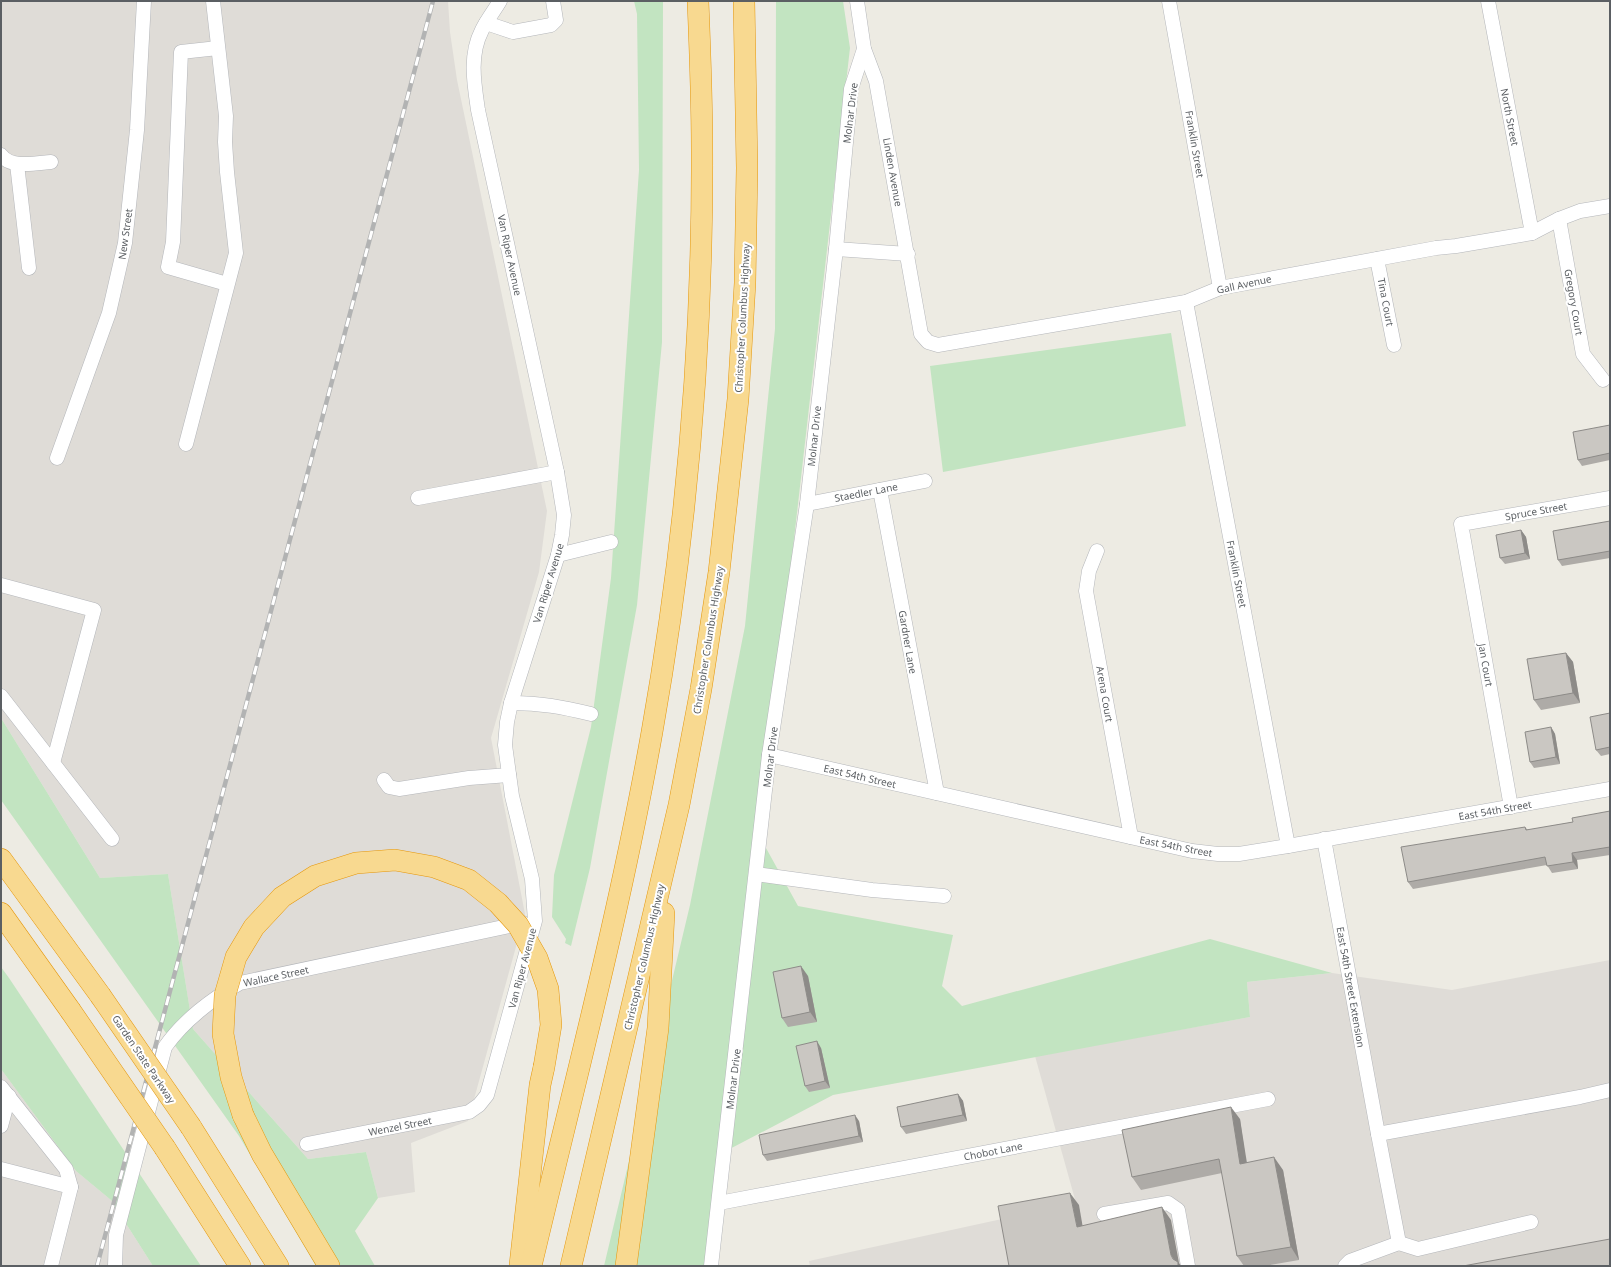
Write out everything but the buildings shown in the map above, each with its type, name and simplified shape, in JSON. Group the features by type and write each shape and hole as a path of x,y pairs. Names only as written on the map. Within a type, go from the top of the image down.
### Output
{"highway":[{"path":"531,1266 608,941 631,837 653,725 675,575 692,415 701,256 702,149 698,1"},
{"name":"Christopher Columbus Highway","path":"571,1266 667,857 691,746 710,631 724,529 737,406 742,334 746,225 747,110 744,1"},
{"path":"627,1266 658,1028 667,857"},
{"name":"Garden State Parkway","path":"1,859 100,995 191,1127 278,1266"},
{"path":"329,1266 262,1154 243,1115 231,1077 223,1034 225,995 236,957 254,927 282,897 315,876 356,863 395,860 434,866 469,880 498,903 518,925 537,958 548,989 551,1025 540,1086 519,1266"},
{"path":"1,913 165,1148 240,1266"}],"street":[{"name":"New Street","path":"58,458 109,313 125,243 137,130 144,1"},
{"path":"186,444 236,253 226,164 226,116 213,1"},
{"name":"Van Riper Avenue","path":"487,1095 535,921 532,879 509,775 505,745 507,722 510,703 558,555 564,516 557,472 478,110 473,73 474,53 481,32 500,1"},
{"path":"486,23 513,32 551,25 556,20 553,1"},
{"name":"Linden Avenue","path":"857,1 864,49 876,81 908,254 921,334 928,342"},
{"name":"Franklin Street","path":"1169,1 1220,288"},
{"name":"North Street","path":"1488,1 1532,232"},
{"path":"218,48 181,52 173,242 168,267 227,284"},
{"name":"Molnar Drive","path":"711,1266 770,755 807,504 836,249 851,89 864,49"},
{"path":"1,155 4,159 17,164 51,162"},
{"path":"17,164 29,268"},
{"name":"Gall Avenue","path":"928,342 938,344 1186,302 1220,288 1532,232 1580,211 1610,206"},
{"name":"Gregory Court","path":"1559,219 1583,354 1602,380"},
{"path":"836,249 908,254"},
{"name":"Tina Court","path":"1377,259 1394,346"},
{"name":"Franklin Street","path":"1186,302 1288,846"},
{"path":"418,498 557,472"},
{"name":"Staedler Lane","path":"807,504 925,481"},
{"name":"Gardner Lane","path":"880,490 937,794"},
{"name":"Spruce Street","path":"1461,524 1610,498"},
{"name":"Jan Court","path":"1461,524 1511,807"},
{"path":"558,555 612,542"},
{"name":"Arena Court","path":"1097,551 1089,571 1086,591 1131,837"},
{"path":"1,585 94,610 53,763"},
{"path":"1,696 112,839"},
{"path":"510,703 537,703 558,706 591,714"},
{"name":"East 54th Street","path":"770,755 1192,851 1218,854 1240,854 1610,789"},
{"path":"384,780 389,787 399,789 469,778 509,775"},
{"name":"East 54th Street Extension","path":"1324,839 1399,1242"},
{"path":"756,874 872,890 944,896"},
{"name":"Wallace Street","path":"116,1264 116,1235 166,1047 173,1035 217,996 240,983 535,921"},
{"path":"1378,1134 1572,1099 1610,1090"},
{"path":"1,1126 5,1092"},
{"path":"5,1092 66,1169 71,1187 50,1266"},
{"name":"Wenzel Street","path":"307,1144 469,1112 479,1106 487,1095"},
{"name":"Chobot Lane","path":"719,1203 1268,1099"},
{"path":"1,1169 71,1187"},
{"path":"1104,1214 1168,1204 1178,1210 1188,1266"},
{"path":"1345,1266 1350,1261 1399,1242 1418,1249 1531,1222"}],"shaded area":[{"path":"1,1 448,1 450,32 457,80 547,511 539,572 491,738 525,914 468,1121 411,1143 415,1192 378,1198 366,1152 308,1159 193,1029 168,874 100,878 1,718"},
{"path":"1610,960 1610,1266 810,1266 809,1261 1076,1203 1035,1056 1250,1017 1247,982 1332,973 1452,990"},
{"path":"1,1069 76,1171 111,1200 153,1266 1,1266"}],"green space":[{"path":"634,1 663,1 662,342 637,605 590,868 571,946 565,943 566,939 552,917 554,875 591,727 611,578 639,170 637,14"},
{"path":"776,1 843,1 850,48 760,837 798,906 953,935 942,986 962,1006 1210,939 1332,973 1247,982 1250,1017 833,1095 724,1152 711,1266 604,1266 690,905 745,626 775,329"},
{"path":"1171,333 1186,426 943,472 930,366"},
{"path":"1,718 100,878 168,874 193,1029 308,1159 366,1152 378,1198 355,1231 375,1266 316,1266 239,1136 1,800"},
{"path":"1,967 201,1266 153,1266 111,1200 76,1171 1,1069"}],"railway":[{"path":"97,1266 433,1"}]}
